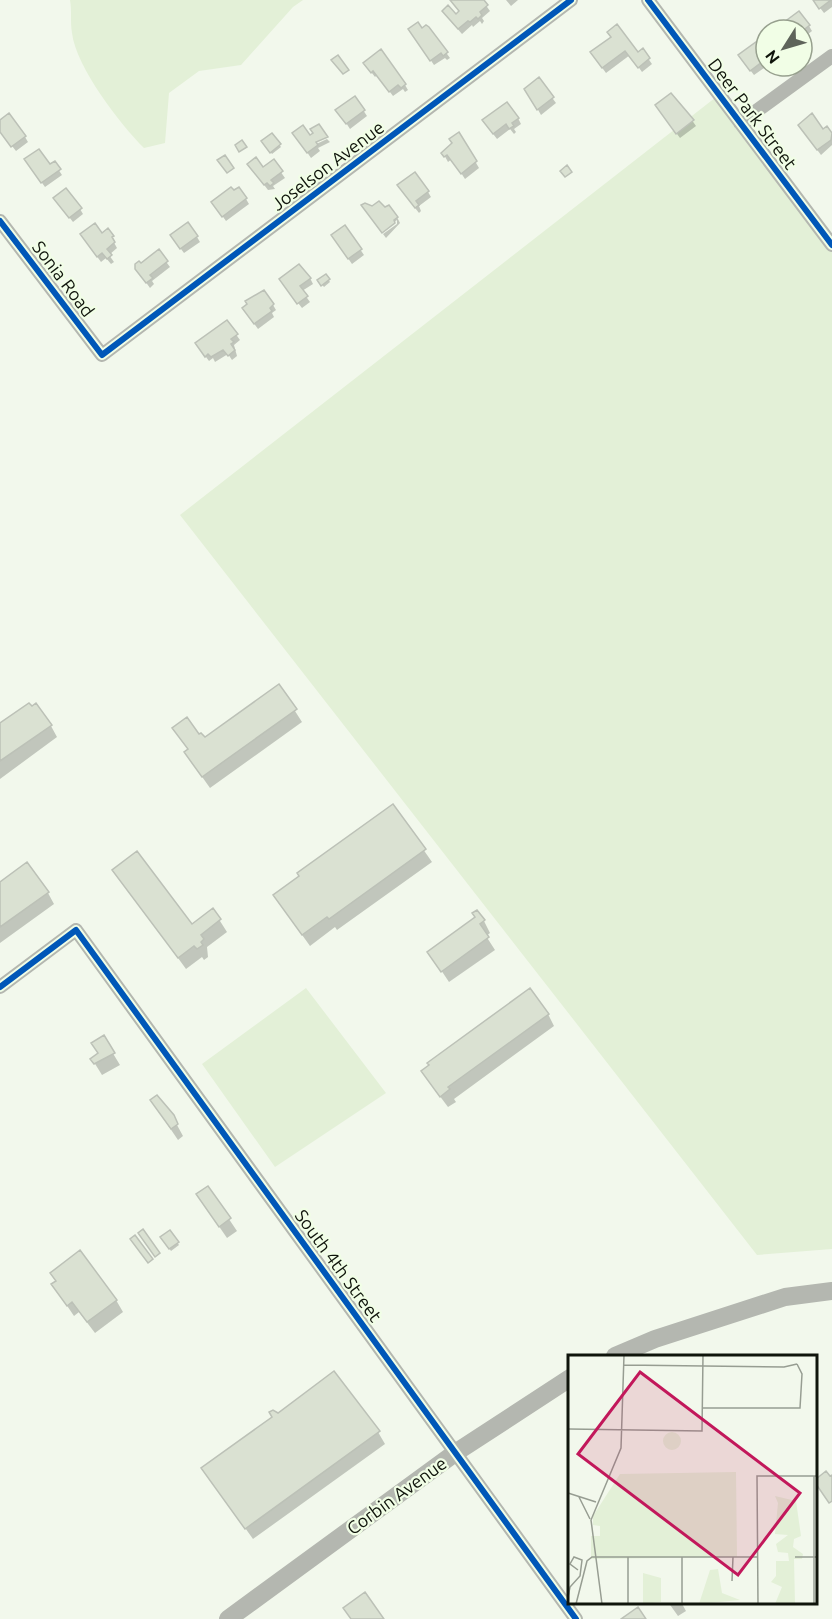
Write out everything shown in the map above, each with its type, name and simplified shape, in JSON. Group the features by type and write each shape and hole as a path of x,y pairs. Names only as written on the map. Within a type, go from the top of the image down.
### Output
{"street":[{"name":"Joselson Avenue","path":"102,355 572,0"},
{"name":"Deer Park Street","path":"648,0 832,245"},
{"path":"740,123 832,56"},
{"name":"Sonia Road","path":"0,221 102,355"},
{"name":"South 4th Street","path":"0,987 76,930 576,1619"},
{"path":"618,1355 785,1297 832,1291"},
{"name":"Corbin Avenue","path":"228,1619 455,1453 568,1379"}],"green space":[{"path":"70,0 303,0 293,7 241,65 199,71 169,93 165,143 144,148 100,94 82,62 72,33"},
{"path":"720,94 832,237 832,1249 757,1255 180,515"},
{"path":"306,988 386,1093 275,1167 202,1064"}],"building":[{"path":"450,0 484,0 488,5 480,12 482,15 478,19 476,17 468,21 458,29 442,11 448,5 456,14 459,11"},
{"path":"813,0 831,0 819,9"},
{"path":"799,11 804,18 790,18"},
{"path":"418,22 422,28 426,25 429,27 448,52 443,56 441,53 430,61 408,29"},
{"path":"617,24 638,52 643,48 650,58 638,68 625,51 602,68 590,52 611,37 607,32"},
{"path":"754,43 754,68 750,71 738,55"},
{"path":"381,49 406,84 401,88 398,85 389,92 373,71 371,73 363,63"},
{"path":"338,55 349,70 343,74 331,60"},
{"path":"539,77 554,97 537,110 524,89"},
{"path":"671,93 694,120 676,134 655,105"},
{"path":"355,96 365,110 346,124 335,110"},
{"path":"507,102 519,118 512,123 514,126 509,129 506,124 493,134 482,120"},
{"path":"9,113 26,136 11,147 0,132 0,120"},
{"path":"812,113 823,129 827,126 832,133 831,140 817,150 798,125"},
{"path":"319,124 328,137 316,142 318,145 307,153 292,133 303,125 310,135 313,133 310,129"},
{"path":"459,132 477,161 461,174 447,155 444,157 441,153 452,143 449,139"},
{"path":"272,133 281,144 270,153 261,141"},
{"path":"242,140 247,147 239,152 235,145"},
{"path":"39,149 50,164 55,161 61,169 41,183 24,159"},
{"path":"225,155 234,168 227,173 217,160"},
{"path":"256,157 263,167 274,159 283,171 271,180 274,183 270,186 267,183 264,185 247,164"},
{"path":"567,165 572,172 565,177 560,171"},
{"path":"415,172 429,191 416,201 419,205 415,208 397,185"},
{"path":"231,187 234,190 239,187 247,198 222,217 211,202"},
{"path":"66,188 82,208 69,218 53,198"},
{"path":"379,201 385,207 389,205 398,217 394,220 395,223 382,233 361,205 365,203 372,206"},
{"path":"188,222 198,236 180,249 170,235"},
{"path":"95,223 102,233 108,228 114,236 112,237 115,242 107,249 112,255 107,259 102,253 97,257 80,234"},
{"path":"345,225 362,249 348,259 331,235"},
{"path":"159,249 168,261 150,275 153,278 146,283 135,269 135,264 139,261 141,263"},
{"path":"299,264 311,278 300,286 308,296 297,304 279,279"},
{"path":"326,274 330,279 321,286 317,280"},
{"path":"264,290 274,304 270,308 272,311 254,324 242,308 247,304 245,301"},
{"path":"227,320 238,334 231,339 235,350 228,356 223,350 211,357 208,354 205,357 195,343"},
{"path":"279,684 297,709 202,777 184,752 188,749 172,728 187,717 199,734 205,737"},
{"path":"29,703 32,706 36,703 52,725 0,761 0,723"},
{"path":"393,804 426,849 329,919 327,917 302,935 273,895 299,876 297,873"},
{"path":"137,851 192,924 213,908 221,919 201,935 204,939 201,942 203,945 197,949 194,946 178,958 112,870"},
{"path":"27,862 49,892 0,927 0,882"},
{"path":"477,910 485,920 480,924 489,937 441,972 427,952 475,917 472,913"},
{"path":"530,988 549,1014 448,1087 450,1089 440,1097 421,1071 429,1065 427,1063"},
{"path":"104,1035 115,1053 94,1064 90,1059 98,1053 91,1043"},
{"path":"157,1095 174,1115 178,1124 171,1129 150,1100"},
{"path":"208,1186 231,1218 219,1227 196,1194"},
{"path":"143,1229 160,1253 155,1257 138,1233"},
{"path":"170,1230 179,1242 169,1249 160,1237"},
{"path":"135,1235 153,1259 148,1263 130,1239"},
{"path":"80,1250 117,1300 87,1322 72,1302 67,1306 51,1284 56,1281 50,1273"},
{"path":"334,1371 380,1431 245,1529 201,1468 272,1417 269,1412 273,1410 278,1413"},
{"path":"826,1471 830,1476 832,1475 832,1501 829,1503 817,1485 817,1478"},
{"path":"365,1592 384,1619 351,1619 343,1608"},
{"path":"638,1607 646,1619 621,1619"}],"cycle path":[{"path":"0,221 102,355 571,0"},
{"path":"648,0 832,245"},
{"path":"0,987 76,930 576,1619"}]}
